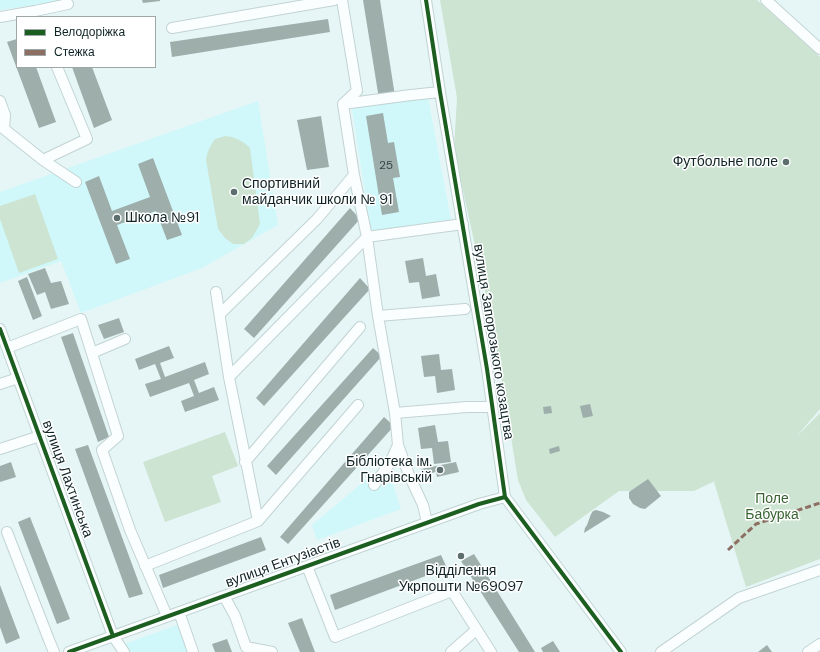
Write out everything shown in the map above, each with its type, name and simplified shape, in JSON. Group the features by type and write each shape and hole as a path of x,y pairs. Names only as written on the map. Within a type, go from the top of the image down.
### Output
{"street":[{"path":"172,28 334,0"},
{"path":"342,0 357,92 343,104"},
{"name":"вулиця Запорозького козацтва","path":"426,0 463,224 505,497 621,652"},
{"path":"766,0 820,48"},
{"path":"0,17 36,14 68,4"},
{"path":"43,160 87,139 58,68"},
{"path":"343,104 440,92"},
{"path":"0,101 5,115 2,130 76,182"},
{"path":"343,104 354,175 367,237 378,316 395,413 398,445 409,475 423,505 427,522"},
{"path":"220,314 317,219 354,175"},
{"path":"230,377 367,237 463,224"},
{"path":"216,292 245,462 258,521"},
{"path":"378,316 465,309"},
{"path":"7,348 81,319 118,436 102,450 130,530 167,616"},
{"path":"245,462 360,327"},
{"name":"вулиця Лахтинська","path":"0,328 113,636 124,652"},
{"path":"92,353 125,339"},
{"path":"0,384 18,378"},
{"path":"146,566 258,521 358,405"},
{"path":"395,413 467,407 492,407"},
{"path":"0,449 40,436"},
{"path":"374,485 390,464 398,445"},
{"name":"вулиця Ентузіастів","path":"69,652 427,522 479,504 505,497"},
{"path":"7,532 54,652"},
{"path":"307,566 335,637 452,591 491,652"},
{"path":"661,652 740,598 820,570"},
{"path":"224,596 235,616 247,649 272,652"},
{"path":"179,612 193,652"},
{"path":"451,652 476,630"},
{"path":"808,652 820,644"}],"shaded area":[{"path":"0,0 67,0 0,10"},
{"path":"428,97 451,220 371,231 352,109"},
{"path":"258,101 278,225 202,268 81,313 61,261 0,283 0,192"},
{"path":"386,463 401,509 317,540 312,525"},
{"path":"188,621 199,652 117,652 116,647"}],"green space":[{"name":"Поле Бабурка","path":"440,0 757,0 820,57 820,409 796,437 820,413 820,559 746,587 714,482 717,480 694,491 619,491 555,537 526,500 518,480 494,333 454,149 457,98"},
{"name":"Спортивний майданчик школи № 91","path":"225,136 233,137 245,143 250,148 260,224 252,238 244,244 233,244 225,238 218,229 206,160 209,149 215,139"},
{"path":"35,194 58,259 19,273 0,219 0,206"},
{"path":"225,432 238,466 212,476 221,502 165,522 143,462"}],"building":[{"path":"142,0 160,0 160,1 143,3"},
{"path":"363,0 380,0 395,96 379,99"},
{"path":"328,19 330,32 172,57 170,42"},
{"path":"16,39 16,66 7,42"},
{"path":"17,68 36,68 56,122 39,128"},
{"path":"72,68 92,68 112,120 94,128"},
{"path":"383,113 388,143 394,142 400,177 393,178 399,212 382,215 366,116"},
{"path":"321,116 329,167 307,170 297,120"},
{"name":"Школа №91","path":"153,158 182,235 167,240 156,211 117,225 130,259 116,264 85,182 99,176 112,211 150,197 138,164"},
{"path":"350,208 360,219 254,338 244,329"},
{"path":"423,258 426,276 436,274 440,296 422,299 419,282 409,283 405,261"},
{"path":"45,268 51,283 61,281 69,304 51,309 45,292 37,295 28,274"},
{"path":"27,277 42,316 33,320 18,281"},
{"path":"360,278 370,289 264,406 256,398"},
{"path":"119,318 124,332 104,339 98,325"},
{"path":"73,333 109,437 98,442 61,337"},
{"path":"169,346 174,358 160,363 165,377 205,362 209,374 194,380 199,393 214,387 219,400 185,412 181,401 194,396 189,383 150,397 145,384 161,379 155,364 139,370 135,359"},
{"path":"373,348 382,356 276,475 267,466"},
{"path":"439,354 441,370 452,369 455,390 437,393 435,376 424,377 421,356"},
{"path":"590,404 593,416 583,418 580,406"},
{"path":"551,406 552,413 544,414 543,407"},
{"path":"384,417 394,426 288,544 280,537"},
{"path":"435,425 438,442 448,441 451,462 434,464 432,448 421,449 418,428"},
{"path":"88,445 143,594 129,598 75,449"},
{"path":"559,446 560,451 550,454 549,449"},
{"path":"11,462 16,477 0,482 0,466"},
{"name":"Бібліотека ім. Гнарівській","path":"456,462 459,472 437,477 436,472 422,475 421,469"},
{"path":"648,479 661,496 645,509 633,504 629,498 629,492"},
{"path":"596,510 611,516 584,533 591,514"},
{"path":"30,517 70,619 57,624 18,522"},
{"path":"261,537 266,550 163,588 159,575"},
{"path":"474,554 535,652 519,652 461,561"},
{"path":"441,555 447,568 335,610 330,595"},
{"path":"0,585 20,638 6,644 0,627"},
{"path":"302,618 315,652 300,652 288,623"},
{"path":"227,639 232,652 215,652 212,644"},
{"path":"553,641 560,652 543,652 541,648"},
{"path":"767,645 772,652 758,652"}],"marked path":[{"path":"728,550 756,524 820,503"}],"cycle path":[{"path":"426,0 487,369 505,497 621,652"},
{"path":"0,329 113,636"},
{"path":"69,652 479,504 505,497"}],"place":[{"name":"Футбольне поле","path":"786,162"},
{"name":"Спортивний майданчик школи № 91","path":"234,192"},
{"name":"Школа №91","path":"117,218"},
{"name":"Бібліотека ім. Гнарівській","path":"440,470"},
{"name":"Відділення Укрпошти №69097","path":"461,556"}]}
